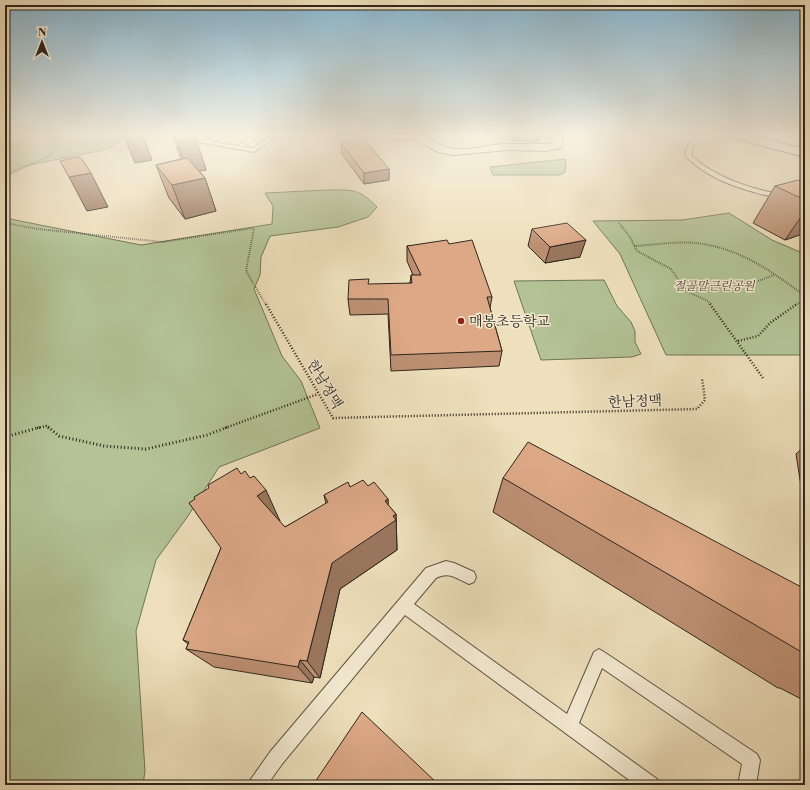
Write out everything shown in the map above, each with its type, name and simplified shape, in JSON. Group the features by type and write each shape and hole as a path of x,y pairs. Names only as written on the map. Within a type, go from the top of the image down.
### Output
{"lane":[{"path":"708,171 753,189 805,202"},
{"path":"257,785 276,758 405,606 431,573 442,567 451,567 469,577"},
{"path":"405,606 651,785"},
{"path":"570,725 599,657 751,760 748,785"}],"path":[{"path":"5,177 18,171"},
{"name":"한남정맥","path":"5,223 45,230 162,242 254,228 246,271 333,418 697,409 706,400 702,378"},
{"path":"619,223 630,237 637,251 671,268 686,291 708,301 764,378"},
{"path":"634,246 694,244 713,246 749,258 775,274 805,296"},
{"path":"682,286 710,287 749,284 767,279 775,274"},
{"path":"738,341 758,336 770,323 792,307 805,300"},
{"path":"5,437 46,426 59,436 67,438 104,446 146,448 207,435 318,394"}],"green space":[{"path":"5,171 14,171 5,175"},
{"path":"491,171 565,171 560,175 493,175"},
{"path":"327,190 355,191 365,196 377,207 368,217 338,227 270,236 261,257 260,275 254,289 282,356 301,381 320,428 219,467 188,516 156,560 136,631 145,771 143,785 5,785 5,218 141,245 272,224 273,206 265,193"},
{"name":"절골말근린공원","path":"729,213 772,240 805,254 805,355 666,355 620,254 593,221 682,220"},
{"path":"604,280 617,306 631,322 635,331 635,342 641,354 632,357 541,360 514,281"}],"building":[{"path":"66,171 90,171 91,173 69,177"},
{"path":"161,171 199,171 205,178 172,185"},
{"path":"362,171 377,171 364,173"},
{"path":"798,180 805,182 805,200 775,186"},
{"path":"567,223 586,240 550,247 532,229"},
{"path":"447,240 449,244 472,240 492,297 487,297 502,351 391,355 388,299 348,299 349,280 369,279 368,284 412,283 411,275 421,275 407,246"},
{"path":"528,442 805,589 805,654 503,478"},
{"path":"237,468 241,474 245,471 250,478 254,476 266,490 257,496 285,527 328,502 324,495 348,482 350,487 363,480 368,486 374,482 388,499 385,501 396,514 393,516 396,520 332,563 307,661 300,660 298,667 186,649 189,642 183,640 221,548 189,503 195,499 194,497 209,488 208,485"},
{"path":"362,712 439,785 313,785"}],"place":[{"name":"매봉초등학교","path":"461,321"}]}
